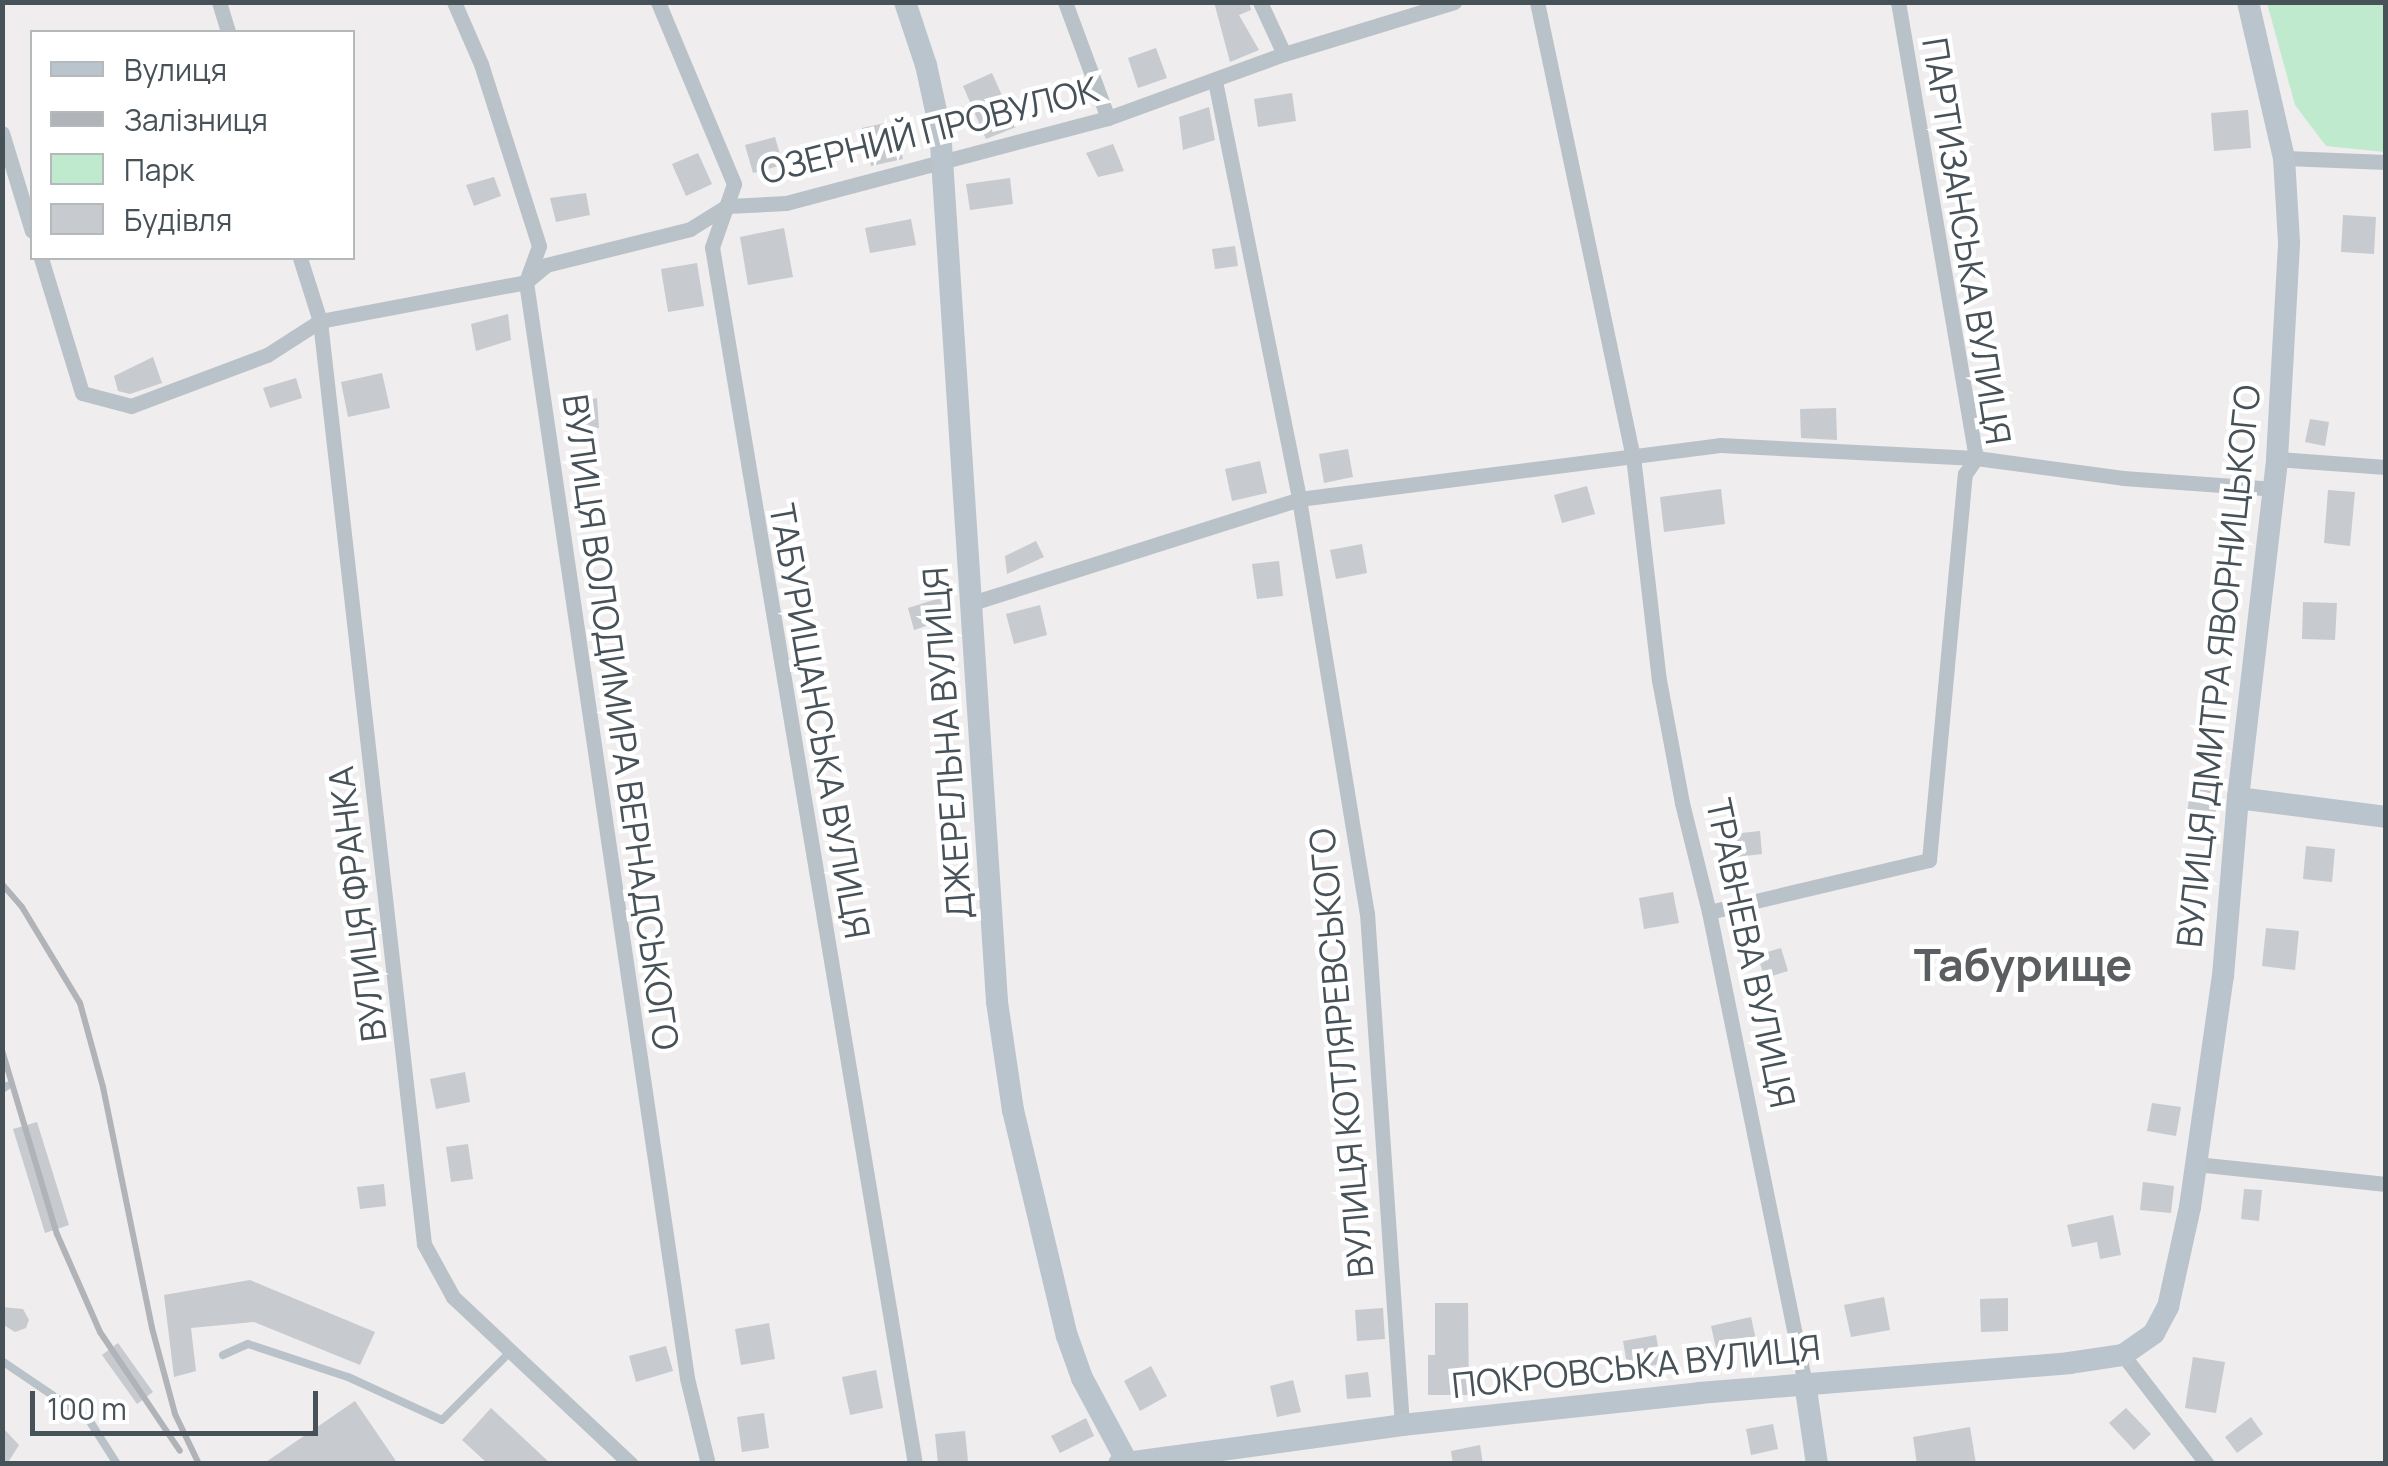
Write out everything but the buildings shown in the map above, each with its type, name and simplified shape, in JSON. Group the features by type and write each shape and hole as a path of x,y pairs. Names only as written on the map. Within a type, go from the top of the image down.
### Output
{"main road":[{"name":"ДЖЕРЕЛЬНА ВУЛИЦЯ","path":"904,2 930,81 940,129 939,163 997,1002 1013,1110 1066,1336 1082,1378 1127,1462"},
{"name":"ВУЛИЦЯ ДМИТРА ЯВОРНИЦЬКОГО","path":"2154,1334 2179,1269 2223,976 2238,798 2275,488 2289,242 2284,158 2248,2"},
{"path":"2238,798 2386,817"},
{"name":"ПОКРОВСЬКА ВУЛИЦЯ","path":"1120,1464 1402,1425 2123,1355 2154,1334"},
{"name":"ТРАВНЕВА ВУЛИЦЯ","path":"1805,1383 1818,1464"}],"street":[{"path":"219,2 227,30"},
{"name":"ВУЛИЦЯ ВОЛОДИМИРА ВЕРНАДСЬКОГО","path":"454,2 481,64 539,246 526,282 688,1378 708,1464"},
{"name":"ТАБУРИЩАНСЬКА ВУЛИЦЯ","path":"658,2 734,184 712,247 915,1464"},
{"path":"1066,2 1108,118"},
{"path":"1260,2 1284,54"},
{"name":"ОЗЕРНИЙ ПРОВУЛОК","path":"41,260 82,394 131,406 267,355 320,321 526,282 546,265 690,229 727,206 786,203 1108,118 1284,54 1454,2"},
{"name":"ТРАВНЕВА ВУЛИЦЯ","path":"1537,2 1632,456 1659,680 1682,802 1709,912 1805,1383"},
{"name":"ПАРТИЗАНСЬКА ВУЛИЦЯ","path":"1709,912 1930,860 1965,474 1976,458 1898,2"},
{"name":"ВУЛИЦЯ КОТЛЯРЕВСЬКОГО","path":"1215,81 1299,499 1367,913 1402,1425"},
{"path":"2,133 30,224"},
{"path":"2284,158 2386,162"},
{"name":"ВУЛИЦЯ ФРАНКА","path":"301,260 320,321 424,1244 454,1297 632,1464"},
{"path":"972,603 1299,499 1720,446 1976,458 2123,478 2275,488"},
{"path":"2277,459 2386,468"},
{"path":"2196,1164 2386,1184"},
{"path":"2123,1355 2207,1464"}],"lane":[{"path":"223,1355 248,1344 348,1377 442,1420 511,1351"},
{"path":"2,1361 89,1420 118,1464"}],"green space":[{"path":"2267,3 2385,3 2385,152 2326,146 2295,105"}],"railway":[{"path":"2,884 22,907 80,1003 103,1087 152,1328 175,1414 199,1464"},
{"path":"2,1050 57,1234 100,1332 180,1451"}],"district":[{"name":"Табурище","path":"2023,965"}]}
